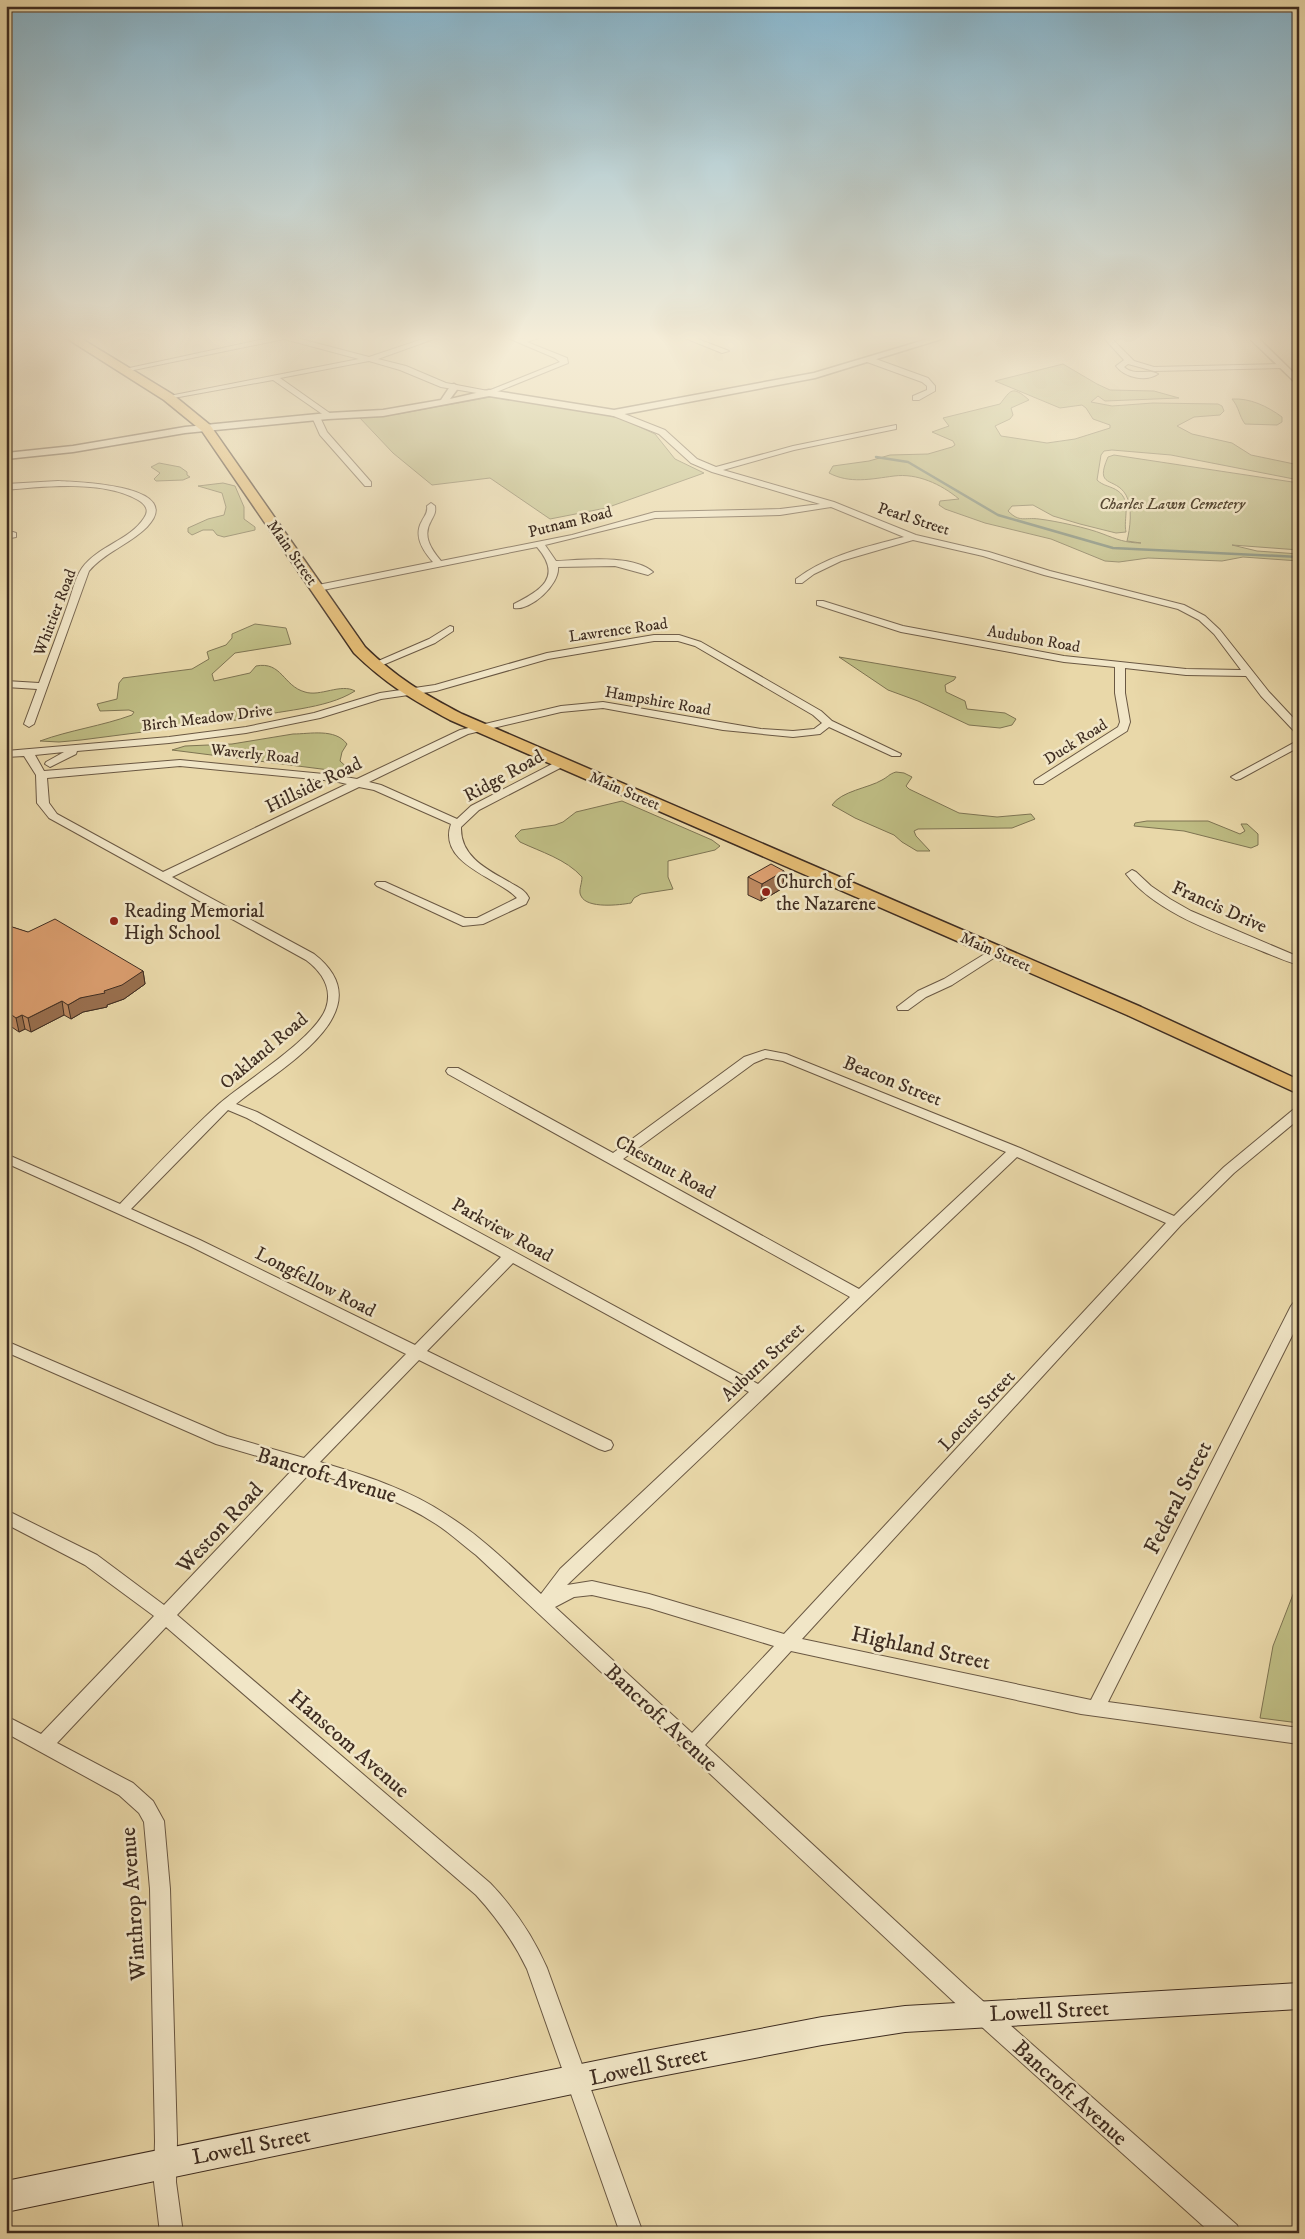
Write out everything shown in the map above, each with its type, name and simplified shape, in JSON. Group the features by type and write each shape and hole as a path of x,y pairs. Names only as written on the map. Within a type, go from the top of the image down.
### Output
{"main road":[{"name":"Main Street","path":"215,440 318,588 352,642 374,665 409,692 442,711 480,728 996,950 1134,1011 1299,1088"},
{"name":"Lowell Street","path":"6,2197 577,2079 854,2026 904,2019 1299,1996"}],"street":[{"path":"7,455 73,449 127,440"},
{"path":"330,440 368,484"},
{"name":"Pearl Street","path":"671,440 694,461 714,470 831,504 913,537 986,554 1047,573 1178,606 1209,624 1222,637 1248,673 1299,730"},
{"path":"714,470 793,448 829,440"},
{"name":"Whittier Road","path":"7,487 76,485 110,487 137,495 147,502 151,508 151,515 145,523 98,556 85,571 29,724"},
{"name":"Putnam Road","path":"318,588 539,544 661,514 780,512 831,504"},
{"path":"431,506 432,513 423,529 423,540 428,552 439,564"},
{"path":"799,581 811,571 826,564 913,537"},
{"path":"516,606 531,599 554,576 555,564 539,544"},
{"path":"555,564 610,564 632,566 648,572"},
{"name":"Audubon Road","path":"820,603 901,629 1064,659 1186,672 1248,673"},
{"path":"374,665 432,642 450,629"},
{"name":"Lawrence Road","path":"409,692 436,688 547,656 647,638 672,637 691,641 716,653 817,713 828,723 896,754"},
{"name":"Duck Road","path":"1039,782 1123,729 1125,722 1120,693 1120,666"},
{"path":"6,684 42,686"},
{"name":"Birch Meadow Drive","path":"6,754 187,738 262,728 316,716 380,696 409,692"},
{"name":"Hampshire Road","path":"480,728 554,710 594,705 619,707 720,726 781,735 809,734 826,728 828,723"},
{"name":"Hillside Road","path":"162,876 449,739 480,728"},
{"path":"1236,777 1299,742"},
{"path":"41,775 50,764 67,754 90,747"},
{"path":"49,750 50,764"},
{"name":"Oakland Road","path":"28,752 33,765 41,775 42,798 50,813 310,957 325,969 332,981 334,1000 330,1014 323,1025 227,1105 122,1209"},
{"name":"Ridge Road","path":"522,901 521,894 463,856 455,837 457,823 481,805 562,763"},
{"name":"Waverly Road","path":"41,775 150,765 190,764 358,782 384,790 457,823"},
{"name":"Francis Drive","path":"1132,874 1146,889 1176,909 1299,961"},
{"path":"381,884 454,920 469,922 482,920 522,901"},
{"path":"903,1007 922,994 955,978 996,950"},
{"name":"Beacon Street","path":"613,1160 741,1065 765,1054 786,1058 1015,1151 1176,1222"},
{"name":"Chestnut Road","path":"453,1071 860,1296"},
{"name":"Parkview Road","path":"227,1105 252,1115 759,1390"},
{"name":"Locust Street","path":"693,1745 1176,1222 1229,1170 1299,1112"},
{"name":"Auburn Street","path":"542,1605 566,1574 759,1390 1015,1151"},
{"name":"Longfellow Road","path":"6,1158 122,1209 605,1445"},
{"name":"Weston Road","path":"44,1744 414,1353 511,1256"},
{"name":"Federal Street","path":"1096,1708 1299,1306"},
{"name":"Bancroft Avenue","path":"6,1346 222,1440 374,1485 427,1510 482,1550 983,2014 1229,2233"},
{"name":"Hanscom Avenue","path":"6,1516 91,1560 166,1616 483,1889 504,1912 521,1935 537,1968 632,2233"},
{"name":"Highland Street","path":"542,1605 571,1591 592,1588 649,1601 789,1643 1096,1708 1299,1736"},
{"name":"Winthrop Avenue","path":"6,1724 132,1792 146,1807 154,1821 160,1889 165,2189 172,2233"}],"green space":[{"path":"381,440 660,440 675,459 704,473 606,508 550,519 490,478 432,485 393,453"},
{"name":"Charles Lawn Cemetery","path":"952,440 1030,440 1047,443 1065,440 1221,440 1232,443 1251,455 1299,465 1299,480 1171,455 1104,451 1101,455 1097,480 1118,491 1125,500 1126,532 1116,533 1080,524 1053,516 1033,505 1012,506 1008,511 1019,518 1054,521 1121,540 1131,542 1141,543 1127,541 1130,518 1128,500 1121,489 1108,481 1103,474 1108,457 1114,455 1299,483 1299,550 1232,545 1257,551 1299,554 1299,561 1243,557 1222,561 1148,558 1119,562 1105,561 1051,539 985,523 945,509 939,505 940,501 959,499 937,484 920,478 894,476 853,480 829,473 833,466 869,461 890,455 928,454 952,447 955,445"},
{"path":"159,463 180,467 190,477 183,480 156,481 154,479 160,473 151,467"},
{"path":"223,483 235,486 244,507 244,519 255,527 255,530 224,537 217,535 213,530 203,530 192,535 188,532 188,528 208,519 224,515 226,507 222,493 198,486"},
{"path":"255,624 286,628 291,644 235,653 212,674 214,681 250,673 256,666 265,665 277,670 292,685 305,692 317,693 343,688 355,691 316,706 244,719 81,740 40,741 132,715 134,712 129,710 100,711 97,704 117,699 119,683 123,678 192,669 209,659 207,652 226,645 232,638 232,634"},
{"path":"839,657 956,677 945,685 946,692 965,701 967,709 1005,713 1016,719 1012,725 1000,728 969,725 918,701 888,690"},
{"path":"322,733 342,739 347,744 342,752 340,761 351,771 345,772 172,750 185,746 232,744 293,734"},
{"path":"896,772 912,777 906,786 909,789 959,813 997,817 1031,814 1035,819 1012,828 918,829 914,831 916,836 930,851 917,851 894,835 855,818 832,805 842,796 876,783"},
{"path":"622,801 712,840 720,846 715,850 668,861 668,877 673,889 641,894 634,898 631,903 604,905 584,900 580,894 582,877 569,865 520,842 515,836 521,830 563,822 576,812"},
{"path":"1147,821 1208,821 1240,834 1245,831 1241,824 1247,824 1258,834 1258,845 1251,848 1184,831 1134,826 1135,823"},
{"path":"1299,1579 1299,1723 1260,1718 1273,1646"}],"building":[{"path":"771,864 784,871 762,884 748,877"},
{"name":"Reading Memorial High School","path":"55,919 143,971 122,985 104,991 105,993 80,998 68,1005 62,1001 28,1018 22,1015 16,1018 6,1011 6,925 28,932"}],"waterway":[{"path":"876,457 908,462 998,515 1113,548 1299,557"}],"place":[{"name":"Church of the Nazarene","path":"766,892"},
{"name":"Reading Memorial High School","path":"114,921"}]}
